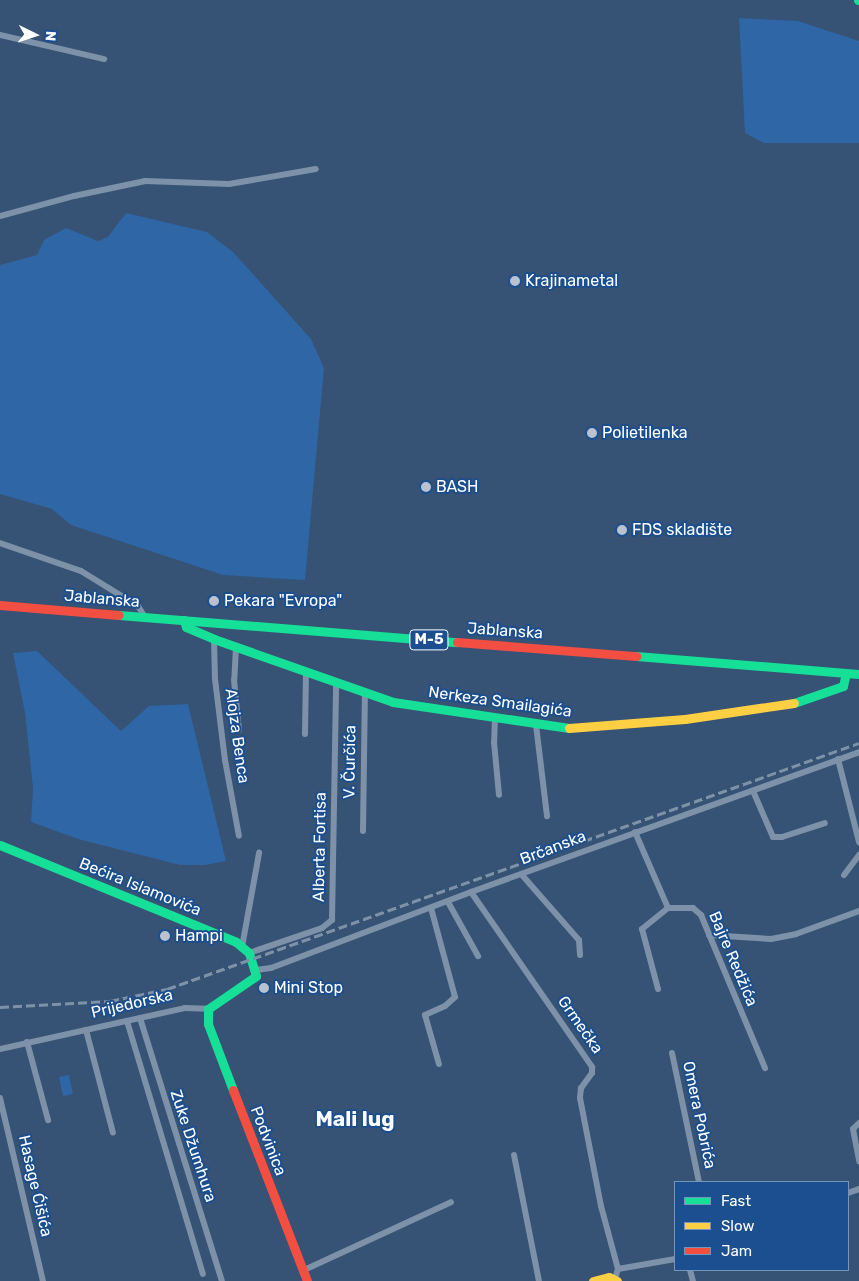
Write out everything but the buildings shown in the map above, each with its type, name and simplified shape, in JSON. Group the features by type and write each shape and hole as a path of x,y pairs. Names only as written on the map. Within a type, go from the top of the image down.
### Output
{"street":[{"path":"0,35 104,59"},
{"path":"0,216 74,196 145,181 229,184 316,169"},
{"path":"0,543 81,571 138,606 144,617"},
{"name":"Jablanska","path":"0,605 859,674"},
{"name":"Nerkeza Smailagića","path":"184,620 186,627 214,639 306,673 393,702 536,725 575,729 684,719 793,703 842,686 846,673"},
{"name":"Alojza Benca","path":"214,639 215,680 225,760 239,836"},
{"path":"236,647 234,680 239,730"},
{"path":"305,734 306,673"},
{"name":"Alberta Fortisa","path":"245,950 322,928 332,920 336,683"},
{"name":"V. Čurčića","path":"363,831 366,693"},
{"path":"495,717 494,742 499,795"},
{"path":"536,725 547,816"},
{"name":"Brčanska","path":"256,970 271,968 471,892 859,752"},
{"path":"838,759 859,842"},
{"path":"753,791 773,837 782,837 825,822"},
{"path":"635,832 668,908 642,929 658,989"},
{"name":"Bećira Islamovića","path":"0,845 245,950"},
{"path":"208,1009 252,980 256,970 245,950 259,854"},
{"path":"844,875 859,855"},
{"path":"522,875 579,940 580,955"},
{"name":"Grmečka","path":"471,892 592,1066 592,1073 580,1088 580,1098 601,1206 618,1269"},
{"path":"448,902 478,956"},
{"name":"Bajre Redžića","path":"668,908 684,906 697,910 764,1068"},
{"path":"431,908 454,997 445,1006 425,1015 439,1064"},
{"path":"709,935 770,939 796,934 859,911"},
{"name":"Prijedorska","path":"0,1048 184,1008 208,1009"},
{"name":"Podvinica","path":"208,1009 211,1034 307,1281"},
{"name":"Zuke Džumhura","path":"140,1018 222,1281"},
{"path":"127,1021 202,1274"},
{"path":"86,1030 113,1133"},
{"path":"28,1042 48,1120"},
{"name":"Omera Pobrića","path":"672,1053 699,1181"},
{"name":"Hasage Ćišića","path":"0,1098 43,1281"},
{"path":"859,1123 853,1129 859,1162"},
{"path":"514,1155 539,1281"},
{"path":"302,1271 451,1202"},
{"path":"593,1281 616,1280 618,1269 674,1259"}],"shaded area":[{"path":"739,18 798,21 859,41 859,143 764,143 745,133"},
{"path":"126,213 207,232 234,253 311,339 324,368 305,580 223,575 71,525 52,509 0,494 0,265 37,255 44,240 66,228 98,241 108,237"},
{"path":"37,651 121,731 149,706 188,704 226,861 205,865 180,865 78,839 31,822 33,788 25,713 13,653"},
{"path":"69,1075 73,1094 63,1096 59,1077"}],"railway":[{"path":"0,1007 110,1001 167,989 859,743"}],"traffic: fast":[{"path":"119,615 457,642"},
{"path":"184,620 186,627 214,639 393,702 569,728"},
{"path":"636,656 859,674"},
{"path":"794,703 843,686 846,673"},
{"path":"0,845 236,942 249,953 256,976 208,1009 208,1024 233,1090"}],"traffic: slow":[{"path":"569,728 685,719 794,703"},
{"path":"593,1281 609,1277 617,1281"}],"traffic: jam":[{"path":"0,605 119,615"},
{"path":"457,642 636,656"},
{"path":"233,1090 307,1281"}],"place":[{"name":"Krajinametal","path":"515,281"},
{"name":"Polietilenka","path":"592,433"},
{"name":"BASH","path":"426,487"},
{"name":"FDS skladište","path":"622,530"},
{"name":"Pekara \"Evropa\"","path":"214,601"},
{"name":"Hampi","path":"165,936"},
{"name":"Mini Stop","path":"264,988"}],"district":[{"name":"Mali lug","path":"355,1119"}]}
